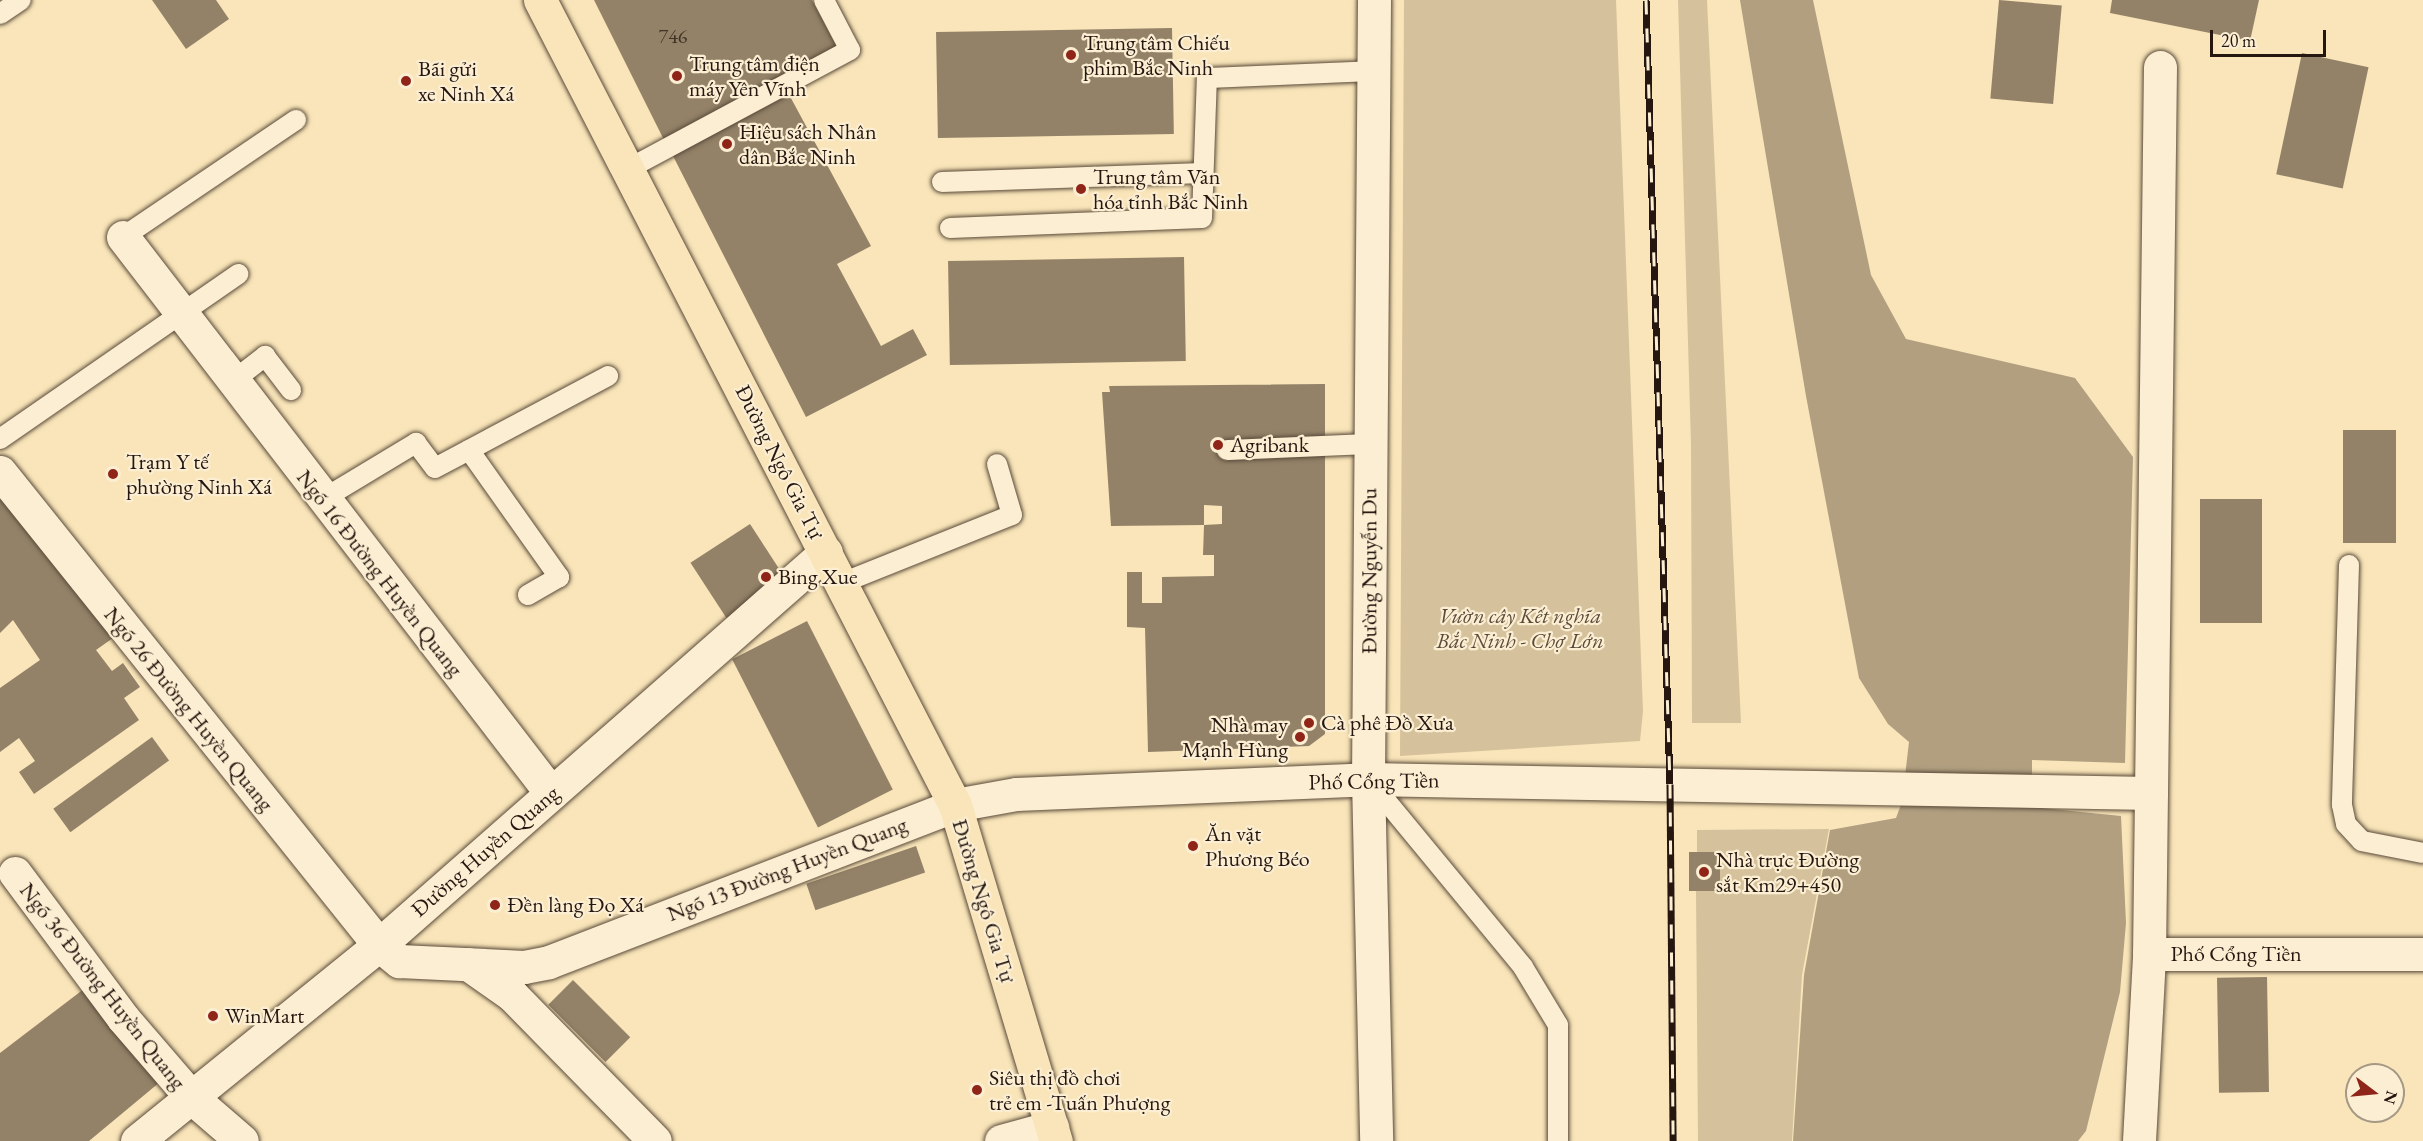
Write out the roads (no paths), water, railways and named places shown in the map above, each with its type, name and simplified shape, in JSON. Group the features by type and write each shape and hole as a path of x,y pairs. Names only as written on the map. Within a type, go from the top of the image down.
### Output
{"main road":[{"name":"Đường Ngô Gia Tự","path":"540,0 956,805 1054,1134"}],"street":[{"name":"Đường Nguyễn Du","path":"1374,0 1368,778 1376,1141"},
{"name":"Phố Cổng Tiền","path":"2160,67 2149,954 2423,954"},
{"name":"Ngõ 16 Đường Huyền Quang","path":"123,237 322,500 550,793"},
{"name":"Ngõ 26 Đường Huyền Quang","path":"0,472 379,945"},
{"name":"Đường Huyền Quang","path":"137,1141 379,945 826,552"},
{"name":"Phố Cổng Tiền","path":"956,805 1016,794 1368,778 2151,793"},
{"name":"Ngõ 13 Đường Huyền Quang","path":"379,945 399,961 524,967 549,962 956,805"},
{"name":"Ngõ 36 Đường Huyền Quang","path":"15,873 46,921 191,1097 242,1141"},
{"path":"2139,1141 2149,954"},
{"path":"468,964 512,995 655,1141"},
{"path":"1001,1141 1054,1134"}],"lane":[{"path":"0,14 21,0"},
{"path":"628,169 850,50 824,0"},
{"path":"950,228 1202,218 1207,78 1373,71"},
{"path":"123,237 296,120"},
{"path":"942,182 1203,173"},
{"path":"0,439 238,274"},
{"path":"233,381 265,356 291,390"},
{"path":"322,500 416,442 435,468 608,376"},
{"path":"1227,450 1371,444"},
{"path":"469,450 559,577 528,595"},
{"path":"842,583 1012,515 997,464"},
{"path":"2349,565 2342,805 2346,824 2362,841 2423,853"},
{"path":"1368,778 1523,967 1558,1025 1558,1141"}],"railway":[{"path":"1646,0 1670,784 1673,1141"}],"place":[{"name":"Trung tâm Chiếu phim Bắc Ninh","path":"1071,55"},
{"name":"Trung tâm điện máy Yên Vĩnh","path":"677,76"},
{"name":"Bãi gửi xe Ninh Xá","path":"406,81"},
{"name":"Hiệu sách Nhân dân Bắc Ninh","path":"727,144"},
{"name":"Trung tâm Văn hóa tỉnh Bắc Ninh","path":"1081,189"},
{"name":"Agribank","path":"1218,445"},
{"name":"Trạm Y tế phường Ninh Xá","path":"113,474"},
{"name":"Bing Xue","path":"766,577"},
{"name":"Cà phê Đồ Xưa","path":"1309,723"},
{"name":"Nhà may Mạnh Hùng","path":"1300,737"},
{"name":"Ăn vặt Phương Béo","path":"1193,846"},
{"name":"Nhà trực Đường sắt Km29+450","path":"1704,872"},
{"name":"Đền làng Đọ Xá","path":"495,905"},
{"name":"WinMart","path":"213,1016"},
{"name":"Siêu thị đồ chơi trẻ em -Tuấn Phượng","path":"977,1090"}],"park label":[{"name":"Vườn cây Kết nghĩa Bắc Ninh - Chợ Lớn","path":"1520,628"}]}
